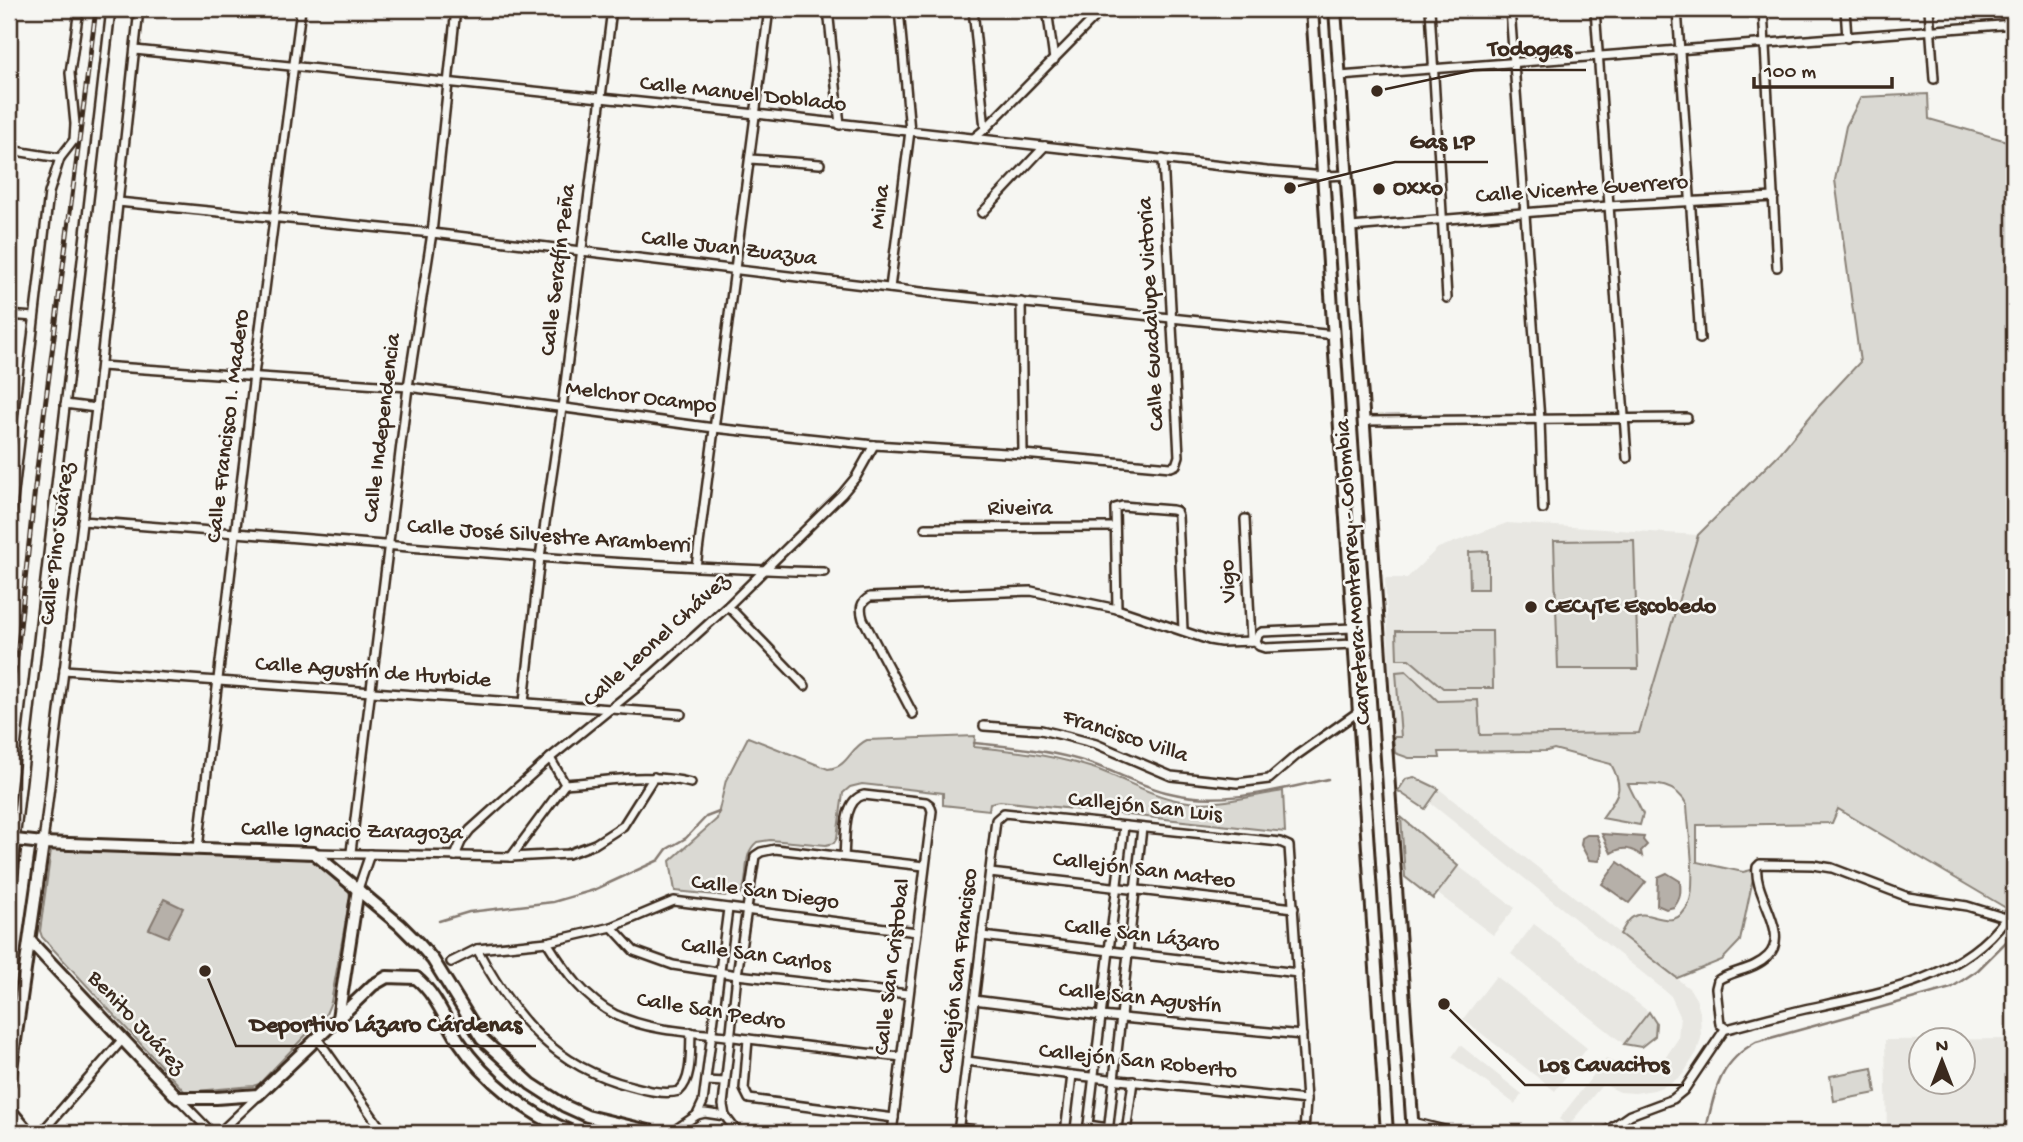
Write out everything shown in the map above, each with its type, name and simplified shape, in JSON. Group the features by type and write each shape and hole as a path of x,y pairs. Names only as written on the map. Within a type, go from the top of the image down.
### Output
{"main road":[{"name":"Carretera Monterrey - Colombia","path":"1312,9 1387,1133"},
{"name":"Carretera Monterrey - Colombia","path":"1335,9 1413,1128"},
{"name":"Calle Ignacio Zaragoza","path":"15,840 314,853"},
{"name":"Calle Pino Suárez","path":"9,905 15,840"},
{"name":"Calle Pino Suárez","path":"9,1083 43,843"},
{"path":"314,853 400,925 433,960 482,1039 531,1084 565,1106 587,1116 657,1133"},
{"path":"338,1018 358,889"},
{"name":"Benito Juárez","path":"30,941 178,1098"},
{"path":"416,978 433,960"},
{"path":"178,1098 258,1095 380,980 395,976 416,978 427,989 461,1043 485,1072 513,1097 532,1111 574,1133"},
{"path":"9,1109 29,1133"}],"street":[{"path":"9,535 49,193 60,158 74,140 70,73 79,9"},
{"name":"Calle Pino Suárez","path":"15,840 111,9"},
{"name":"Calle Pino Suárez","path":"43,843 101,366 139,9"},
{"name":"Calle Francisco I. Madero","path":"198,848 301,9"},
{"name":"Calle Independencia","path":"351,852 408,387 432,233 456,9"},
{"name":"Calle Serafín Peña","path":"524,702 540,556 562,408 612,9"},
{"path":"696,567 769,9"},
{"path":"828,9 840,125"},
{"name":"Mina","path":"890,288 910,131 899,9"},
{"path":"973,9 985,129"},
{"path":"1047,9 1054,60"},
{"path":"973,138 1103,9"},
{"path":"1430,9 1447,298"},
{"path":"1510,9 1540,421 1543,509"},
{"path":"1595,9 1627,458"},
{"path":"1677,9 1700,339"},
{"path":"1763,9 1777,267"},
{"path":"1845,9 1847,38"},
{"path":"1929,9 1934,79"},
{"path":"2012,9 2014,31"},
{"path":"1340,76 2014,24"},
{"name":"Calle Manuel Doblado","path":"135,50 1325,176 1348,175"},
{"path":"982,213 1045,146"},
{"path":"9,150 60,158"},
{"path":"750,159 820,164"},
{"name":"Calle Guadalupe Victoria","path":"1163,159 1179,456 1175,465"},
{"name":"Calle Vicente Guerrero","path":"1351,228 1608,206 1774,197"},
{"name":"Calle Juan Zuazua","path":"118,202 432,233 890,288 1335,335"},
{"path":"1021,302 1023,454"},
{"path":"9,315 34,317"},
{"name":"Melchor Ocampo","path":"101,366 408,387 714,428 874,445 1023,454 1166,467 1175,465"},
{"path":"65,404 96,408"},
{"path":"1364,421 1687,418"},
{"name":"Calle Leonel Chávez","path":"455,856 470,831 550,758 612,710 727,606 842,494 856,477 874,445"},
{"path":"1117,609 1115,508 1122,506 1176,511 1183,630"},
{"name":"Vigo","path":"1245,519 1254,641"},
{"name":"Calle José Silvestre Aramberri","path":"82,521 696,567 824,572"},
{"name":"Riveira","path":"925,528 1114,527"},
{"path":"913,714 863,619 861,606 864,600 870,597 1031,591 1117,609 1221,642 1254,641 1261,648 1353,644"},
{"path":"727,606 804,686"},
{"path":"1254,641 1262,632 1353,628"},
{"path":"1285,631 1286,647"},
{"name":"Calle Agustín de Iturbide","path":"64,670 681,714"},
{"name":"Francisco Villa","path":"984,726 1041,730 1096,744 1171,776 1237,783 1269,779 1297,755 1358,712"},
{"path":"550,758 565,784"},
{"path":"510,857 565,784 654,777 691,783"},
{"name":"Calle Ignacio Zaragoza","path":"314,853 510,857 558,855 595,844 623,826 654,777"},
{"name":"Calle San Cristobal","path":"844,856 853,800 864,795 926,802 930,805 932,811 892,1133"},
{"name":"Callejón San Luis","path":"1000,814 1286,844 1290,853 1294,908"},
{"name":"Callejón San Francisco","path":"959,1131 996,821 1000,814"},
{"path":"1124,826 1087,1129 1108,1131 1142,828"},
{"path":"738,1133 725,1116 725,1082 752,862 755,856 775,849 924,866"},
{"path":"358,889 370,854"},
{"path":"1725,1029 1720,1024 1716,983 1722,977 1747,969 1770,955 1775,943 1774,927 1756,883 1757,867 1760,864 1832,868 1908,897 1967,906 2006,918"},
{"name":"Callejón San Mateo","path":"990,873 1294,908"},
{"name":"Calle San Diego","path":"451,962 477,949 547,942 612,927 674,901 917,932"},
{"path":"1604,1133 1630,1115 1672,1099 1684,1090 1725,1029 1840,1003 1917,981 1952,965 1979,947 1996,933 2014,907"},
{"path":"1294,908 1306,1100 1304,1133"},
{"path":"678,1133 678,1128 697,1115 703,1102 727,909"},
{"name":"Calle San Carlos","path":"612,927 634,951 673,965 908,994"},
{"name":"Calle San Lázaro","path":"982,936 1108,953 1298,973"},
{"name":"Calle San Pedro","path":"547,942 576,983 594,1000 616,1014 647,1025 901,1057"},
{"path":"477,949 495,983 534,1032 551,1048 579,1066 614,1082 648,1090 679,1091 687,1079 691,1032"},
{"name":"Calle San Agustín","path":"974,1000 1101,1016 1302,1035"},
{"path":"317,1038 384,1133"},
{"path":"41,1133 123,1039"},
{"path":"748,1039 744,1089 749,1099 894,1118"},
{"path":"709,1057 727,1059"},
{"name":"Callejón San Roberto","path":"967,1061 1306,1100"},
{"path":"1065,1133 1072,1075"},
{"path":"706,1081 725,1082"},
{"path":"1126,1133 1133,1081"},
{"path":"219,1133 258,1095"},
{"name":"Benito Juárez","path":"178,1098 212,1133"},
{"path":"697,1115 725,1116"},
{"path":"1413,1128 1456,1133"},
{"path":"959,1131 1003,1133"}],"shaded area":[{"path":"1928,94 1929,119 2014,143 2014,896 2006,908 1838,809 1832,823 1697,825 1697,862 1743,872 1755,869 1740,941 1722,960 1677,978 1620,934 1633,917 1646,915 1661,919 1676,918 1689,903 1692,883 1691,856 1687,805 1682,797 1662,786 1628,784 1643,814 1640,825 1602,818 1612,804 1619,786 1611,764 1554,749 1439,752 1440,758 1409,758 1395,753 1393,737 1401,737 1396,672 1406,671 1438,701 1478,700 1480,735 1639,733 1698,535 1780,453 1860,362 1835,180 1846,126 1861,97"},
{"name":"CECyTE Escobedo","path":"1507,523 1698,535 1639,733 1393,737 1385,578 1407,578 1438,548"},
{"path":"1634,540 1638,669 1558,669 1554,541"},
{"path":"1488,551 1488,589 1470,589 1469,552"},
{"path":"1396,631 1492,631 1493,688 1443,688 1409,659 1397,659"},
{"path":"975,736 974,747 1066,760 1181,801 1219,802 1283,791 1285,832 1000,801 990,803 989,810 943,805 943,793 862,784 850,787 843,793 834,843 826,845 770,840 757,842 749,855 742,891 737,897 675,891 670,861 717,819 726,780 748,737 828,769 840,765 867,740"},
{"path":"1414,777 1439,789 1425,809 1398,791 1406,779"},
{"path":"1439,789 1690,989 1700,1012 1701,1038 1697,1052 1683,1074 1670,1084 1635,1093 1620,1092 1603,1084 1568,1126 1559,1119 1606,1059 1626,1068 1637,1069 1663,1061 1678,1039 1680,1016 1671,996 1664,990 1429,802"},
{"path":"1401,817 1458,866 1433,899 1405,877"},
{"path":"1602,834 1644,837 1647,845 1641,851 1642,856 1627,849 1611,853"},
{"path":"1597,835 1601,848 1599,861 1589,860 1581,845 1582,838"},
{"path":"55,848 309,857 349,890 350,897 331,1002 326,1014 259,1084 185,1092 42,937 40,931 51,850"},
{"path":"1618,862 1646,882 1629,903 1602,884"},
{"path":"1458,866 1515,908 1493,935 1438,894"},
{"path":"1667,873 1680,881 1680,892 1674,907 1666,909 1657,905 1658,877"},
{"path":"164,899 183,908 168,937 149,929"},
{"path":"1534,924 1649,1012 1624,1044 1511,954"},
{"path":"1496,976 1587,1048 1555,1091 1463,1019"},
{"path":"1649,1012 1656,1023 1655,1036 1641,1047 1624,1044"},
{"path":"1978,1039 2014,1039 2014,1133 1887,1133 1885,1040 1908,1040 1908,1096 1978,1096"},
{"path":"1460,1045 1522,1094 1515,1104 1452,1057"},
{"path":"1872,1068 1876,1093 1834,1101 1830,1076"}],"waterway":[{"path":"974,743 1065,756 1151,787 1189,797 1249,795 1328,779"},
{"path":"439,921 469,912 553,902 594,890 659,860 667,849 686,838 706,817 719,812"},
{"path":"1705,1133 1715,1092 1725,1070 1756,1042 1951,988 1978,970 2014,934"}],"railway":[{"path":"9,730 37,469 96,9"}],"place":[{"name":"Todogas","path":"1377,91"},
{"name":"Gas LP","path":"1290,188"},
{"name":"Oxxo","path":"1379,189"},
{"name":"CECyTE Escobedo","path":"1531,607"},
{"name":"Deportivo Lázaro Cárdenas","path":"205,971"},
{"name":"Los Cavacitos","path":"1444,1004"}]}
